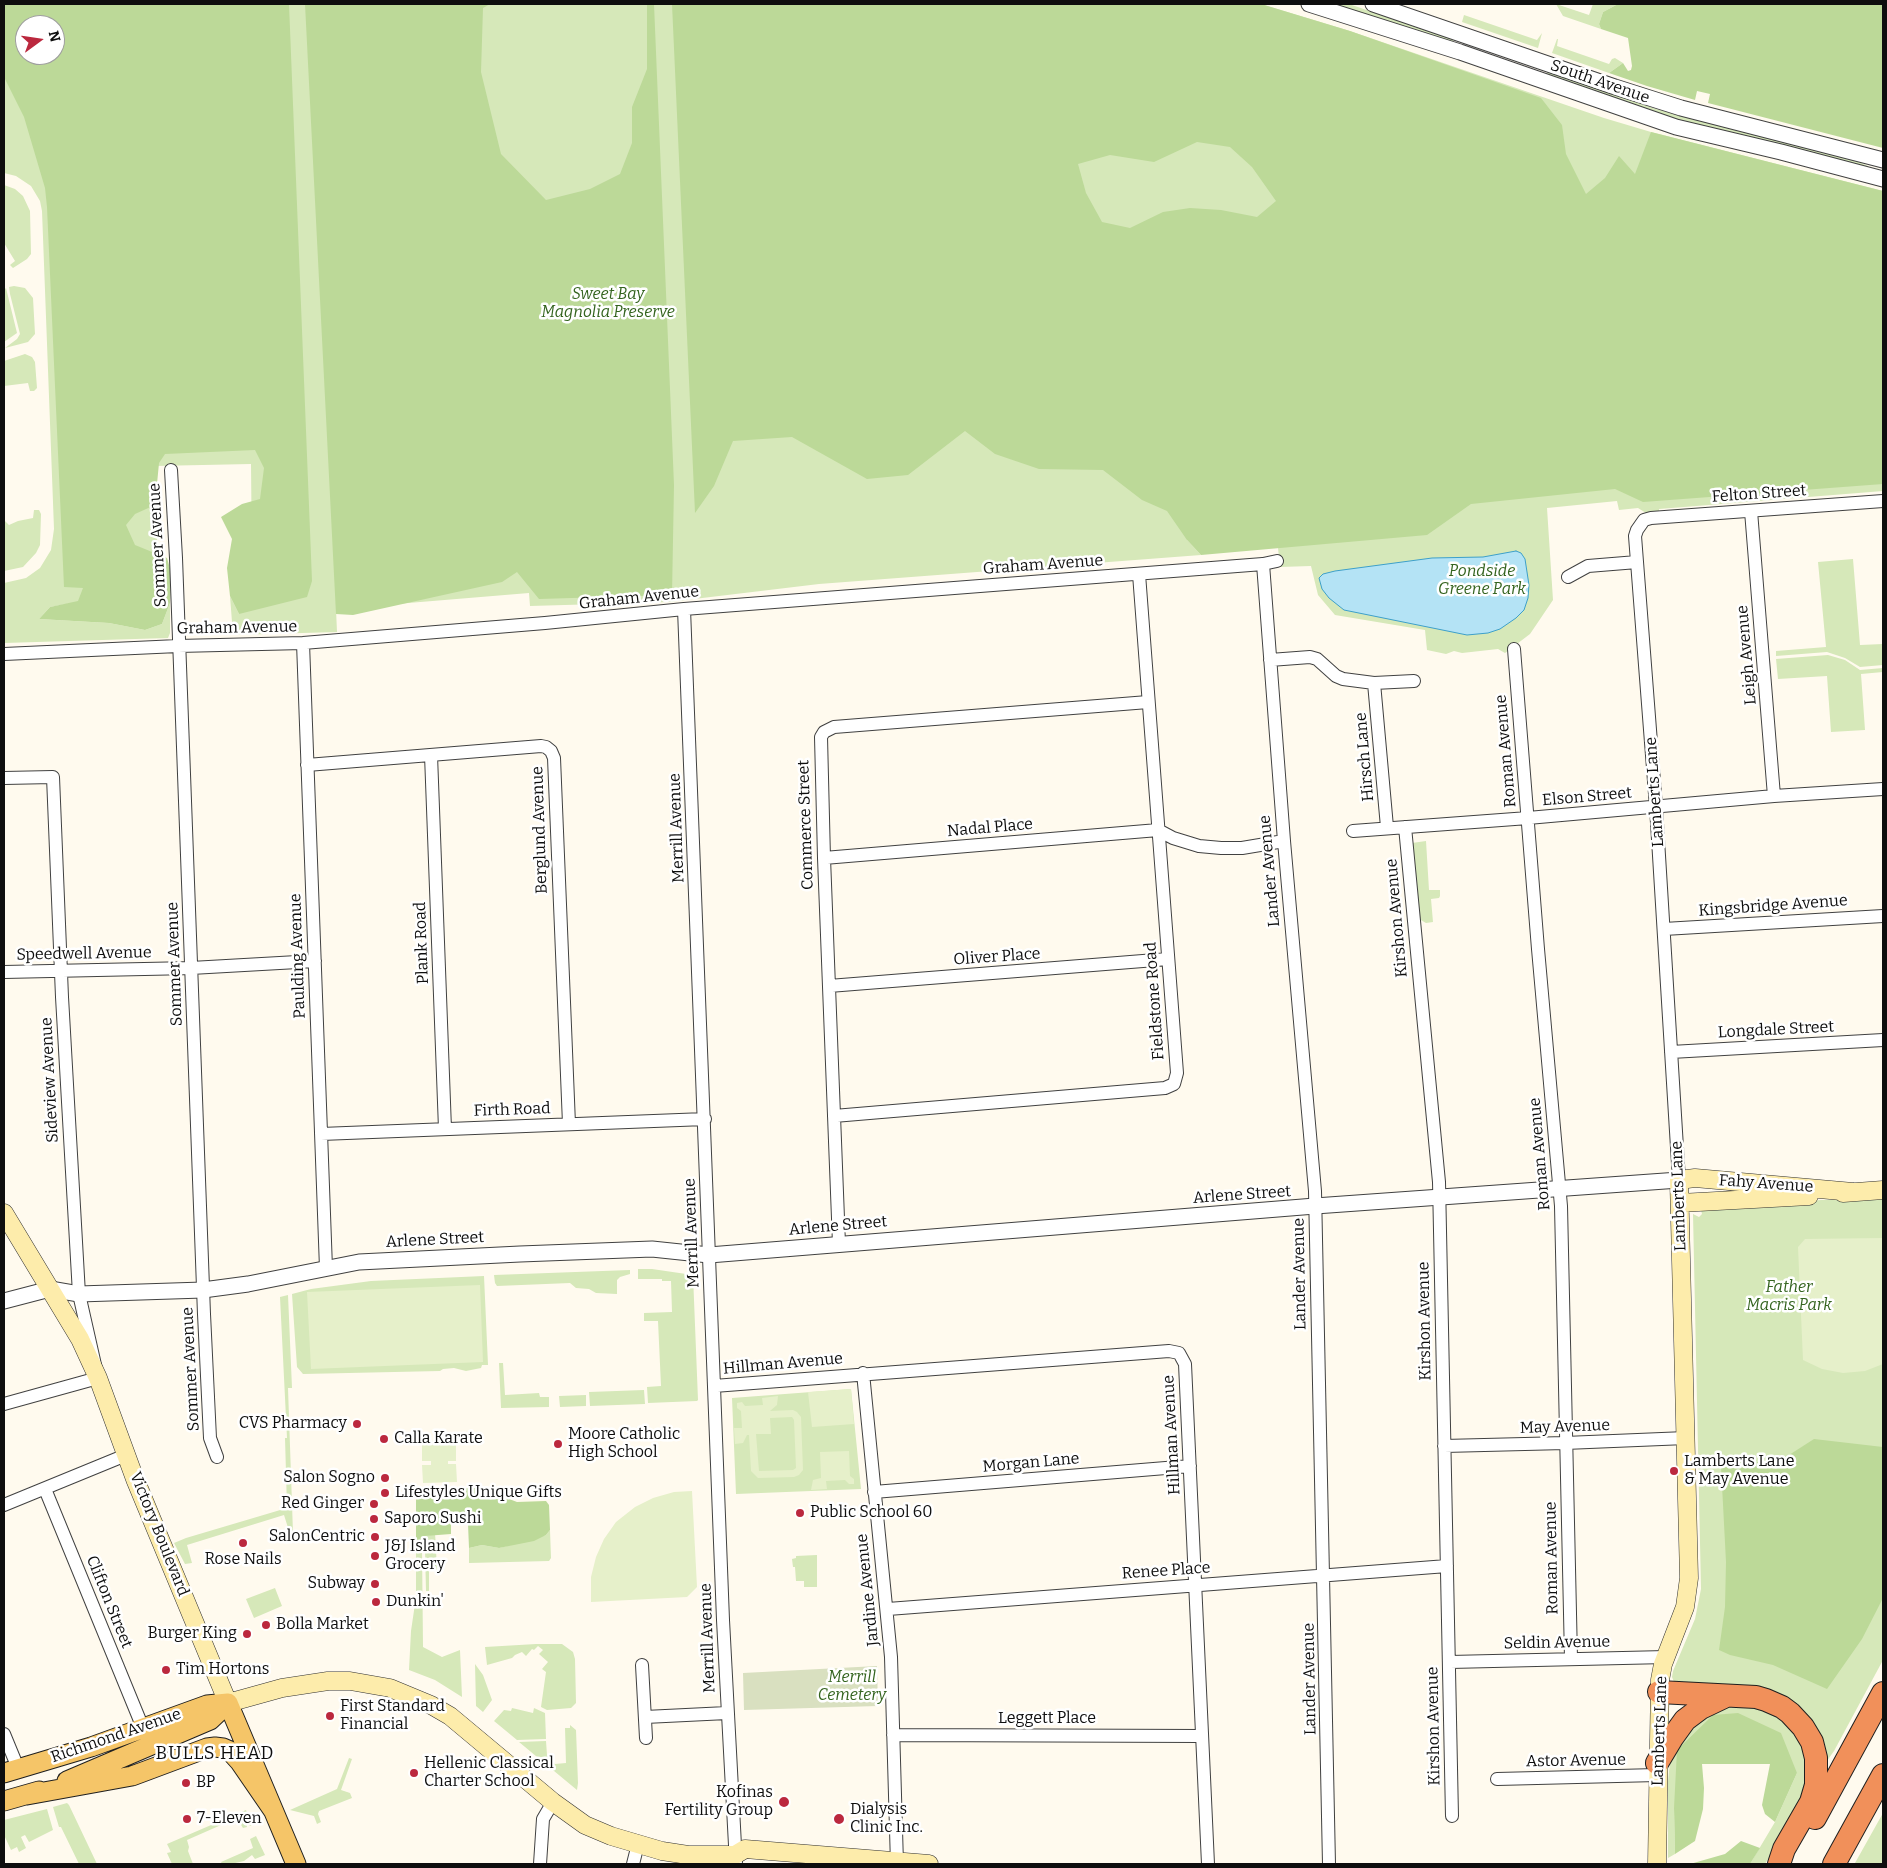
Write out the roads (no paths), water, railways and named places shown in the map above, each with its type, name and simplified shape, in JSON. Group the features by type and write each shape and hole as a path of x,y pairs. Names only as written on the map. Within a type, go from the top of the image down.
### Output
{"highway":[{"path":"1659,1692 1756,1697 1782,1707 1803,1727 1814,1750 1817,1777 1814,1793 1784,1849 1779,1864"},
{"path":"1789,1864 1883,1694"},
{"path":"1657,1769 1672,1738 1692,1713 1728,1695"},
{"path":"1834,1864 1883,1776"}],"main road":[{"name":"Fahy Avenue","path":"1679,1180 1695,1178 1853,1192"},
{"name":"Lamberts Lane","path":"1657,1864 1657,1769 1661,1672 1682,1617 1689,1588 1679,1180"},
{"name":"Fahy Avenue","path":"1680,1203 1825,1196 1883,1190"},
{"name":"Victory Boulevard","path":"4,1213 80,1339 98,1378 126,1455 296,1864"},
{"name":"Richmond Avenue","path":"11,1771 91,1747 207,1705 228,1703 282,1688 328,1681 350,1682 390,1688 431,1705 450,1716 553,1802 585,1825 611,1836 662,1851 739,1861 745,1849 897,1863 929,1864"},
{"name":"Richmond Avenue","path":"4,1801 27,1796 60,1784 187,1731 210,1720 228,1703"},
{"path":"27,1796 132,1776 207,1748 215,1747 230,1751 240,1762 273,1810"}],"street":[{"name":"South Avenue","path":"1309,4 1460,52 1676,127 1883,179"},
{"name":"South Avenue","path":"1373,4 1681,108 1883,160"},
{"name":"Sommer Avenue","path":"171,470 203,1290 210,1438 217,1456"},
{"name":"Felton Street","path":"1640,525 1644,520 1651,518 1883,501"},
{"name":"Leigh Avenue","path":"1751,511 1774,796"},
{"name":"Lamberts Lane","path":"1640,525 1635,536 1656,807 1679,1180"},
{"name":"Graham Avenue","path":"4,654 178,646 303,643 545,623 684,609 1262,564 1277,561"},
{"path":"1568,577 1588,566 1637,562"},
{"name":"Lander Avenue","path":"1262,564 1315,1206 1329,1864"},
{"name":"Fieldstone Road","path":"834,1116 1170,1087 1174,1084 1177,1073 1138,574"},
{"name":"Merrill Avenue","path":"684,609 727,1713 739,1861"},
{"name":"Paulding Avenue","path":"303,643 326,1268"},
{"name":"Roman Avenue","path":"1514,649 1560,1189 1571,1658"},
{"path":"1270,660 1310,657 1317,659 1336,676 1374,683 1414,681"},
{"name":"Hirsch Lane","path":"1374,683 1388,827"},
{"name":"Commerce Street","path":"840,1244 820,743 824,732 834,726 1148,702"},
{"name":"Berglund Avenue","path":"307,765 541,746 551,751 554,758 569,1124"},
{"name":"Plank Road","path":"431,755 445,1129"},
{"name":"Sideview Avenue","path":"4,778 53,777 61,971 79,1294 98,1378"},
{"name":"Elson Street","path":"1353,831 1528,818 1774,796 1883,789"},
{"name":"Kirshon Avenue","path":"1405,827 1439,1198 1452,1816"},
{"path":"1158,830 1172,838 1200,846 1221,848 1242,848 1284,842"},
{"name":"Nadal Place","path":"824,858 1158,830"},
{"name":"Kingsbridge Avenue","path":"1664,929 1883,916"},
{"name":"Oliver Place","path":"829,986 1168,960"},
{"name":"Speedwell Avenue","path":"4,972 191,968 315,961"},
{"name":"Longdale Street","path":"1671,1052 1883,1040"},
{"name":"Firth Road","path":"321,1134 705,1119"},
{"name":"Arlene Street","path":"4,1301 50,1289 79,1294 203,1290 248,1284 359,1262 598,1251 652,1250 709,1255 1315,1206 1679,1180"},
{"name":"Hillman Avenue","path":"714,1386 863,1373 1174,1351 1183,1357 1185,1364 1196,1585 1208,1864"},
{"name":"Jardine Avenue","path":"863,1373 874,1492 888,1609 897,1863"},
{"path":"4,1404 98,1378"},
{"name":"May Avenue","path":"1444,1446 1686,1438"},
{"path":"4,1505 126,1455"},
{"name":"Morgan Lane","path":"874,1492 1190,1466"},
{"name":"Clifton Street","path":"45,1488 143,1728"},
{"name":"Renee Place","path":"888,1609 1447,1566"},
{"name":"Seldin Avenue","path":"1450,1662 1666,1657"},
{"path":"642,1665 646,1738"},
{"path":"645,1717 727,1713"},
{"path":"4,1734 11,1771"},
{"name":"Leggett Place","path":"893,1735 1202,1736"},
{"name":"Astor Avenue","path":"1496,1779 1657,1769"},
{"path":"540,1864 544,1819 553,1802"},
{"path":"633,1864 638,1844"}],"water":[{"path":"1516,551 1521,553 1525,559 1529,585 1528,598 1524,610 1500,629 1488,633 1467,635 1344,610 1329,598 1322,589 1319,578 1323,574 1335,571 1432,558 1483,557"}],"place":[{"name":"CVS Pharmacy","path":"357,1424"},
{"name":"Calla Karate","path":"384,1439"},
{"name":"Moore Catholic High School","path":"558,1444"},
{"name":"Lamberts Lane & May Avenue","path":"1674,1471"},
{"name":"Salon Sogno","path":"385,1478"},
{"name":"Lifestyles Unique Gifts","path":"385,1493"},
{"name":"Red Ginger","path":"374,1504"},
{"name":"Public School 60","path":"800,1513"},
{"name":"Saporo Sushi","path":"374,1519"},
{"name":"SalonCentric","path":"375,1537"},
{"name":"Rose Nails","path":"243,1543"},
{"name":"J&J Island Grocery","path":"375,1556"},
{"name":"Subway","path":"375,1584"},
{"name":"Dunkin'","path":"376,1602"},
{"name":"Bolla Market","path":"266,1625"},
{"name":"Burger King","path":"247,1634"},
{"name":"Tim Hortons","path":"166,1670"},
{"name":"First Standard Financial","path":"330,1716"},
{"name":"Hellenic Classical Charter School","path":"414,1773"},
{"name":"BP","path":"186,1783"},
{"name":"Kofinas Fertility Group","path":"784,1802"},
{"name":"7-Eleven","path":"187,1819"},
{"name":"Dialysis Clinic Inc.","path":"839,1819"}],"district":[{"name":"BULLS HEAD","path":"215,1754"}],"park label":[{"name":"Sweet Bay Magnolia Preserve","path":"608,304"},
{"name":"Pondside Greene Park","path":"1482,581"},
{"name":"Father Macris Park","path":"1789,1297"},
{"name":"Merrill Cemetery","path":"852,1687"}]}
